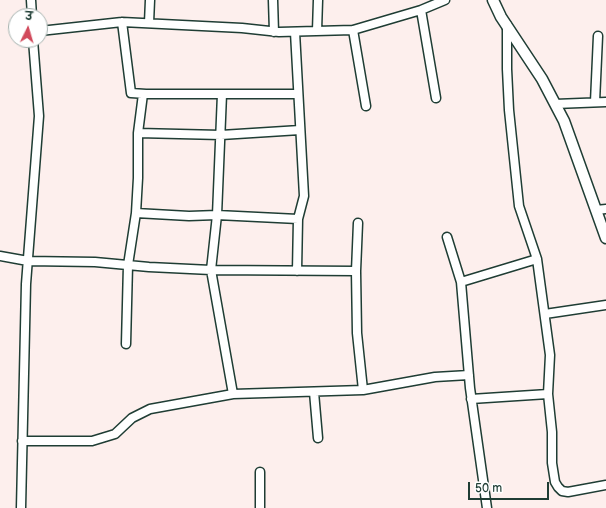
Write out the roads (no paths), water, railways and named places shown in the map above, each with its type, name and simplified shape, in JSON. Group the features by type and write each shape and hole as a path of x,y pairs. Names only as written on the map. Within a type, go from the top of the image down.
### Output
{"street":[{"path":"150,0 150,23"},
{"path":"273,0 274,32"},
{"path":"317,31 318,0"},
{"path":"48,30 122,22 242,28 274,32 353,30 421,10 445,0"},
{"path":"493,0 506,25 542,79 564,121 601,210 606,238"},
{"path":"421,10 436,98"},
{"path":"122,22 131,93 298,94"},
{"path":"506,25 509,110 520,206 537,259 550,355 548,394 552,432 552,463 555,482 562,491 568,492 606,485"},
{"path":"353,30 366,106"},
{"path":"295,32 304,196 298,219 296,271"},
{"path":"595,102 598,36"},
{"path":"20,508 26,284 39,116 34,48"},
{"path":"126,344 128,265 136,213 138,178 138,133 143,94 146,94"},
{"path":"222,94 218,215 211,270 233,394"},
{"path":"555,104 606,102"},
{"path":"138,133 221,135 300,130"},
{"path":"136,213 298,219"},
{"path":"358,223 356,271 357,333 363,390"},
{"path":"447,237 461,282 471,399 487,508"},
{"path":"0,256 28,261 95,262 211,270 356,271"},
{"path":"461,282 537,259"},
{"path":"545,314 606,305"},
{"path":"22,441 92,441 115,434 132,418 150,409 233,394 363,390 436,377 469,375"},
{"path":"314,392 318,438"},
{"path":"471,399 548,394"},
{"path":"260,472 260,508"}]}
